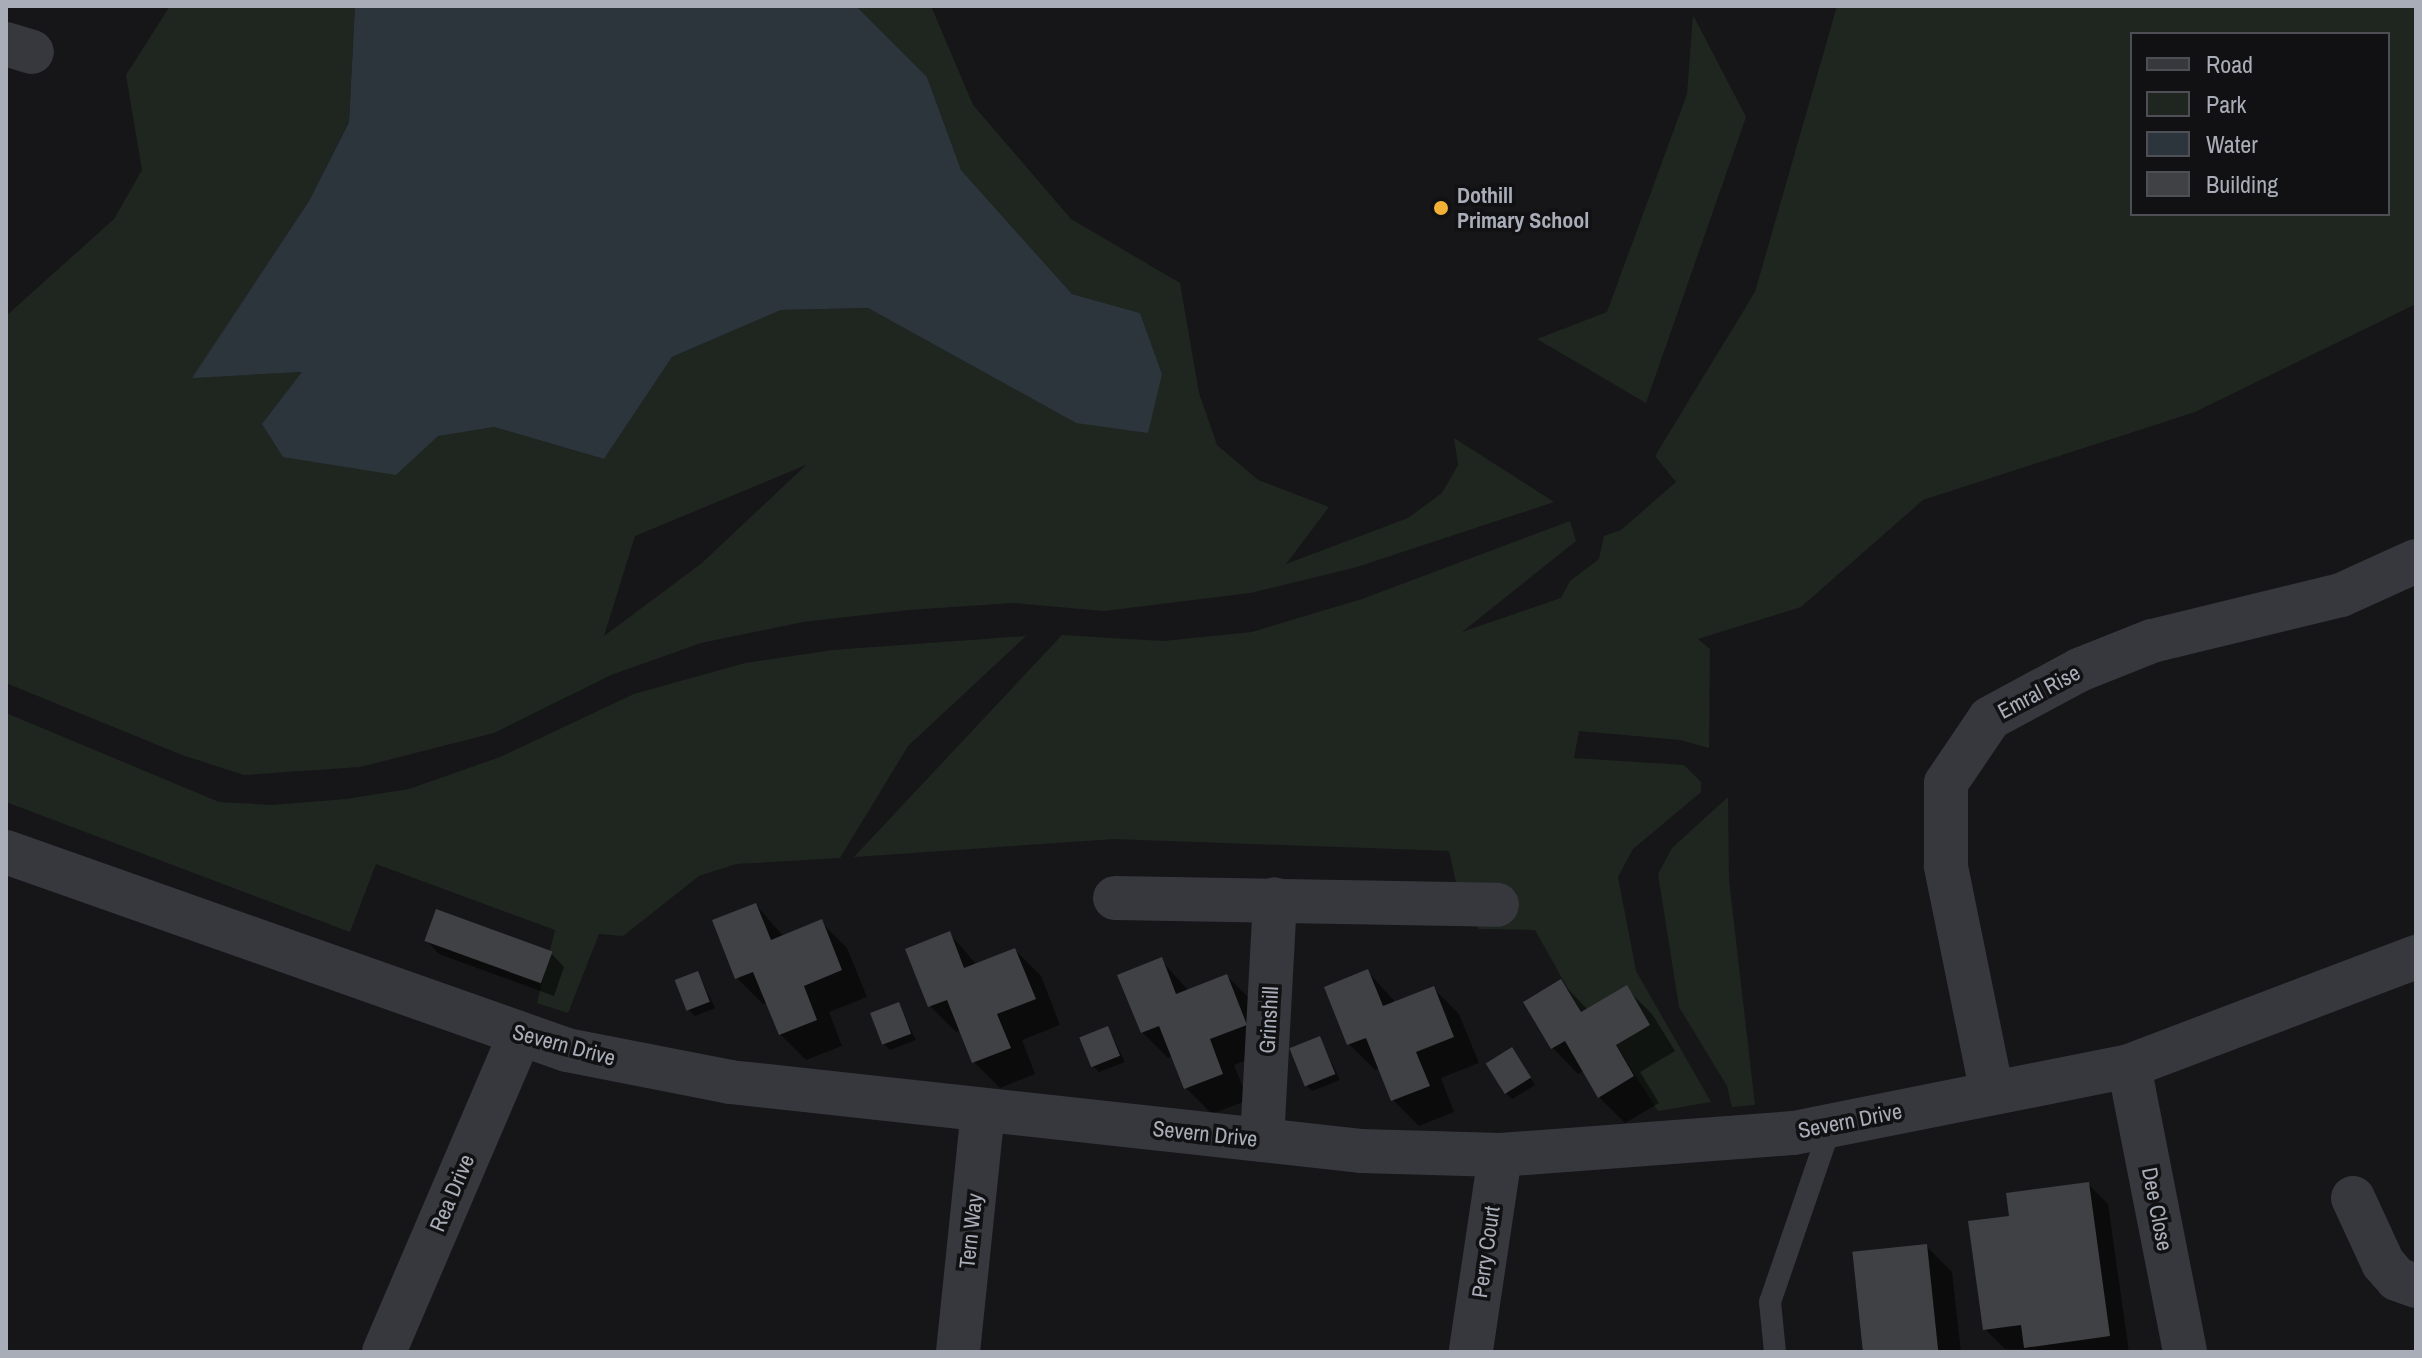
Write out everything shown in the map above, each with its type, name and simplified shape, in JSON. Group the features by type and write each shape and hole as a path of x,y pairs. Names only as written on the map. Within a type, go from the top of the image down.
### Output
{"street":[{"name":"Emral Rise","path":"1992,1093 1946,866 1946,783 1990,718 2079,670 2152,641 2341,595 2416,561"},
{"name":"Severn Drive","path":"6,852 567,1050 730,1082 1362,1151 1500,1155 1794,1133 2129,1066 2416,957"},
{"path":"1115,898 1497,905"},
{"name":"Grinshill","path":"1262,1140 1275,899"},
{"name":"Rea Drive","path":"384,1352 520,1035"},
{"name":"Dee Close","path":"2129,1066 2185,1352"},
{"name":"Tern Way","path":"958,1352 983,1111"},
{"name":"Perry Court","path":"1465,1349 1500,1155"},
{"path":"2353,1198 2383,1263 2397,1279 2416,1286"}],"lane":[{"path":"1775,1352 1770,1302 1831,1125"}],"green space":[{"path":"170,6 355,6 349,121 309,201 193,377 303,372 396,475 438,435 494,427 604,459 672,357 781,310 868,308 1076,423 1162,374 1140,313 1072,294 961,170 927,77 856,6 931,6 973,105 1071,219 1180,283 1199,393 1217,445 1258,480 1329,507 1286,564 1408,518 1442,493 1458,465 1454,438 1554,502 1357,567 1250,593 1104,611 1013,603 908,610 803,622 701,643 611,675 494,733 360,767 244,775 182,755 6,683 6,316 114,219 142,170 126,75","holes":["806,465 702,563 604,636 635,536"]},
{"path":"1837,6 2416,6 2416,304 2195,412 1923,500 1801,607 1698,639 1710,649 1709,748 1680,740 1579,731 1574,758 1684,765 1701,782 1701,792 1633,849 1618,877 1636,971 1711,1102 1658,1111 1616,1045 1650,1025 1627,986 1581,1012 1535,930 1479,929 1459,896 1449,851 1114,839 854,857 1062,635 1163,641 1252,632 1362,599 1570,521 1576,541 1462,632 1561,598 1570,581 1599,559 1604,536 1621,530 1676,482 1655,456 1755,292"},
{"path":"1693,15 1746,117 1646,403 1537,339 1607,312 1687,94"},
{"path":"1026,636 908,746 840,858 736,864 699,876 623,936 599,934 568,1013 537,1003 555,930 376,864 350,932 6,802 6,713 219,802 272,805 346,799 409,789 500,757 634,694 745,663 833,650"},
{"path":"1728,797 1729,880 1755,1105 1732,1107 1727,1086 1679,1007 1658,874 1672,848"}],"water":[{"path":"355,6 856,6 927,77 961,170 1072,294 1140,313 1162,374 1148,433 1076,423 868,308 781,310 672,357 604,459 494,427 438,436 396,475 283,457 262,424 302,372 192,378 309,201 349,122"}],"building":[{"path":"756,903 771,940 822,919 842,970 804,986 817,1020 779,1035 753,972 735,979 712,920"},
{"path":"436,909 553,951 541,983 424,941"},
{"path":"950,931 964,968 1015,948 1036,999 997,1014 1011,1048 972,1063 947,1000 928,1007 905,949"},
{"path":"1162,957 1176,994 1227,974 1247,1025 1210,1039 1223,1074 1184,1089 1159,1026 1141,1033 1117,975"},
{"path":"1368,969 1383,1006 1434,986 1454,1037 1416,1052 1430,1086 1391,1101 1366,1038 1347,1045 1324,987"},
{"path":"698,971 710,1002 686,1011 675,980"},
{"path":"1561,979 1581,1012 1627,985 1650,1025 1616,1045 1634,1076 1598,1098 1565,1041 1551,1049 1523,1002"},
{"path":"899,1002 911,1034 882,1045 870,1013"},
{"path":"1108,1026 1120,1056 1091,1067 1079,1038"},
{"path":"1320,1036 1335,1074 1305,1086 1289,1048"},
{"path":"1512,1047 1531,1078 1505,1094 1486,1063"},
{"path":"2089,1182 2110,1336 2024,1348 2021,1325 1983,1330 1968,1221 2009,1216 2006,1193"},
{"path":"1927,1244 1938,1352 1863,1352 1852,1252"}],"place":[{"name":"Dothill Primary School","path":"1441,208"}]}
